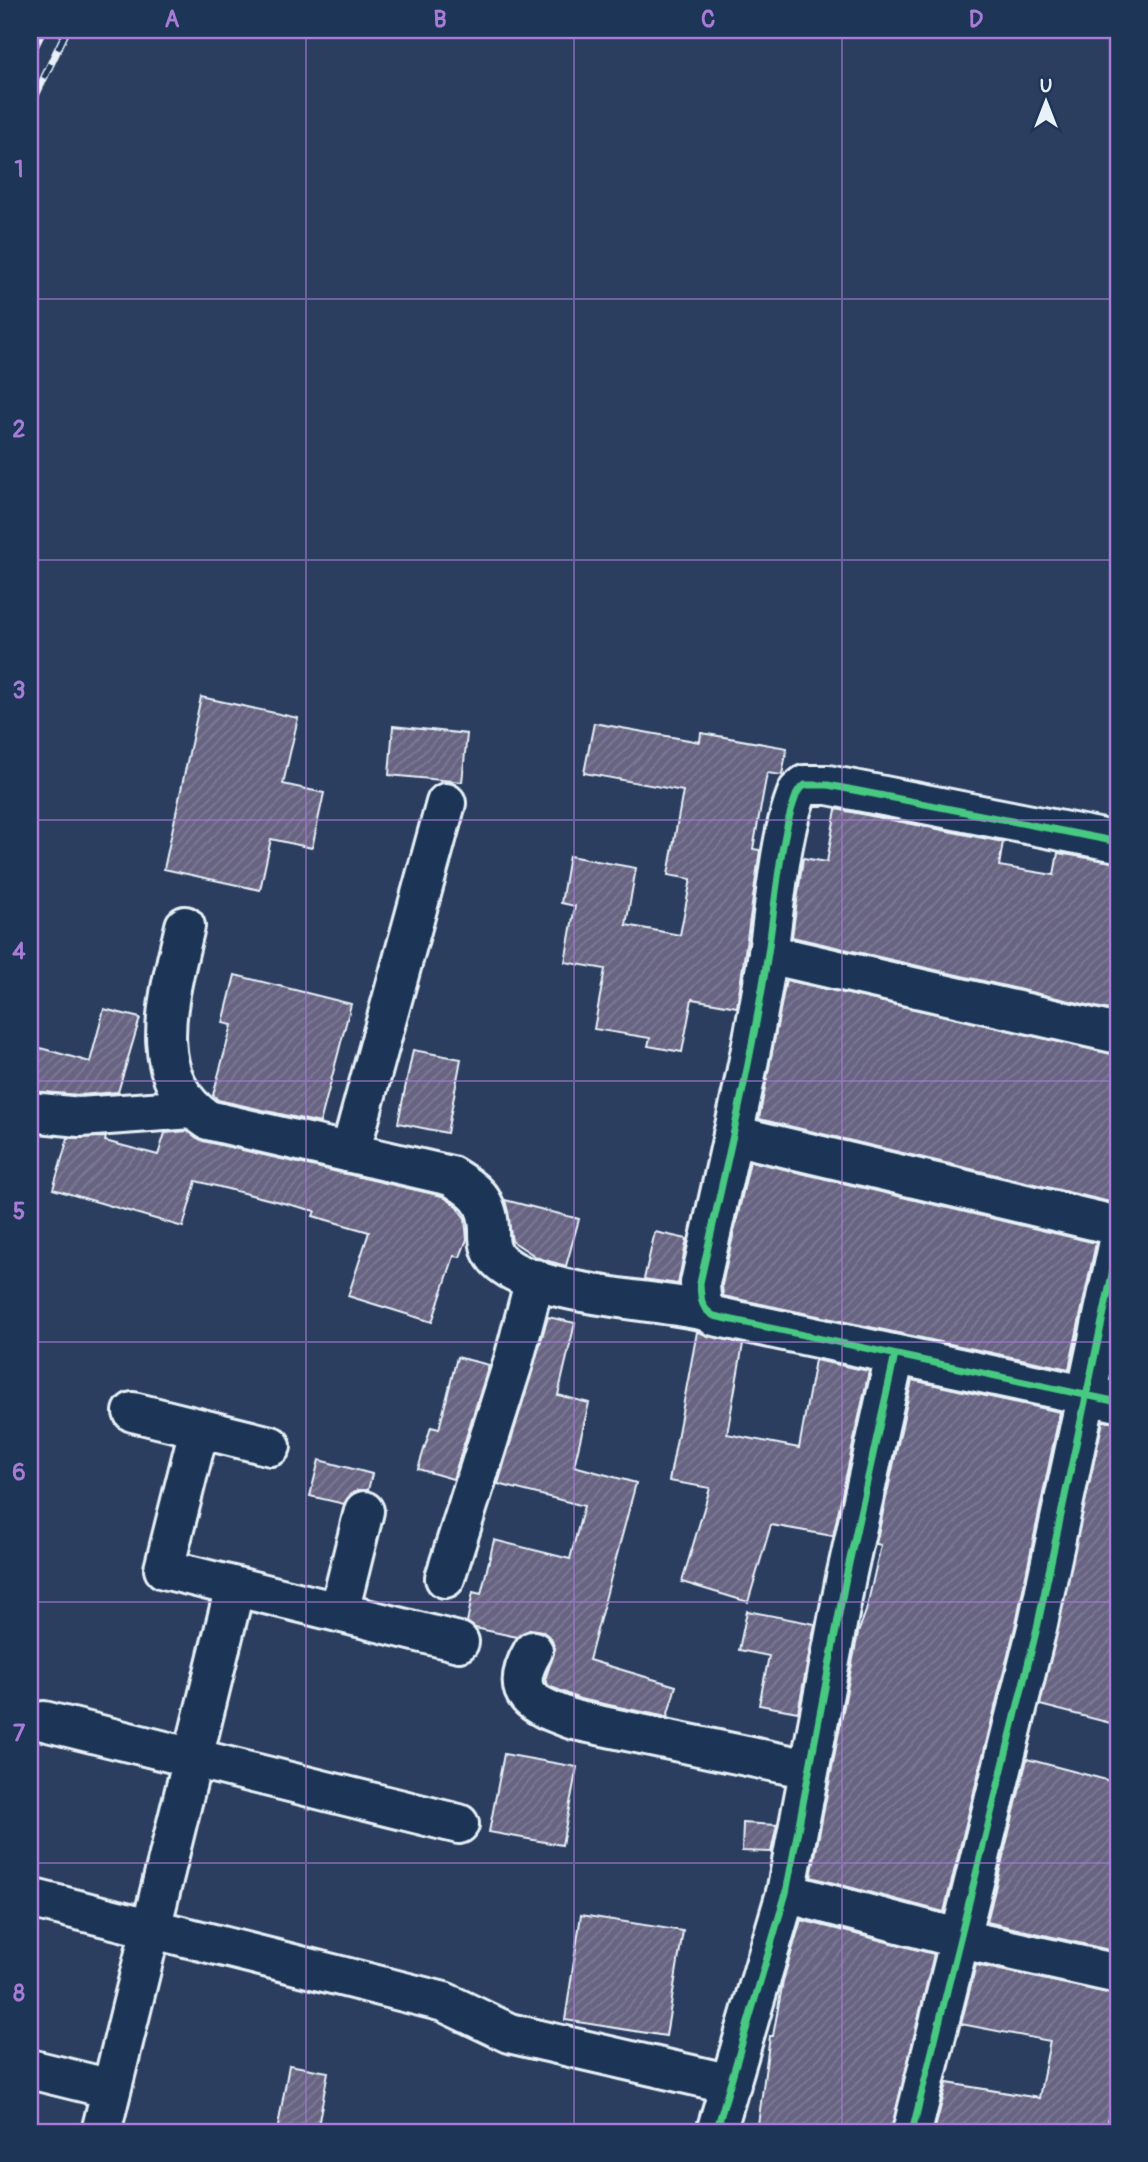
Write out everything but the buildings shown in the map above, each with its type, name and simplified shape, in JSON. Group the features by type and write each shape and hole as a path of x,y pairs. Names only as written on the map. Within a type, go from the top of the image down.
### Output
{"street":[{"path":"705,1311 701,1303 700,1283 733,1135 794,800 805,785 828,785 1118,842"},
{"path":"350,1153 446,803"},
{"path":"185,926 167,1008 165,1050 177,1085 192,1109 208,1119 451,1176 472,1189 488,1211 489,1242 494,1255 507,1267 535,1279 602,1297 675,1303 714,1316 1103,1398"},
{"path":"768,954 1118,1034"},
{"path":"30,1112 80,1116 192,1109"},
{"path":"733,1135 1118,1226"},
{"path":"912,2132 1037,1628 1103,1398 1118,1246"},
{"path":"445,1578 513,1363 535,1279"},
{"path":"716,2132 786,1893 846,1577 895,1355"},
{"path":"132,1412 271,1446"},
{"path":"199,1429 164,1569 460,1642"},
{"path":"339,1612 364,1511"},
{"path":"100,2132 235,1587"},
{"path":"533,1651 525,1665 524,1691 530,1701 543,1708 574,1720 810,1769"},
{"path":"44,1721 460,1824"},
{"path":"786,1893 961,1939 1118,1973"},
{"path":"30,1898 444,2002 509,2034 732,2084"},
{"path":"30,2069 111,2089"}],"railway":[{"path":"30,56 43,30"},
{"path":"30,107 67,30"}],"cycle path":[{"path":"1118,842 828,785 805,785 798,791 782,849 761,995 700,1283 704,1306 714,1316 1118,1402"},
{"path":"912,2132 1037,1628 1118,1246"},
{"path":"716,2132 786,1893 846,1577 895,1355"}]}
